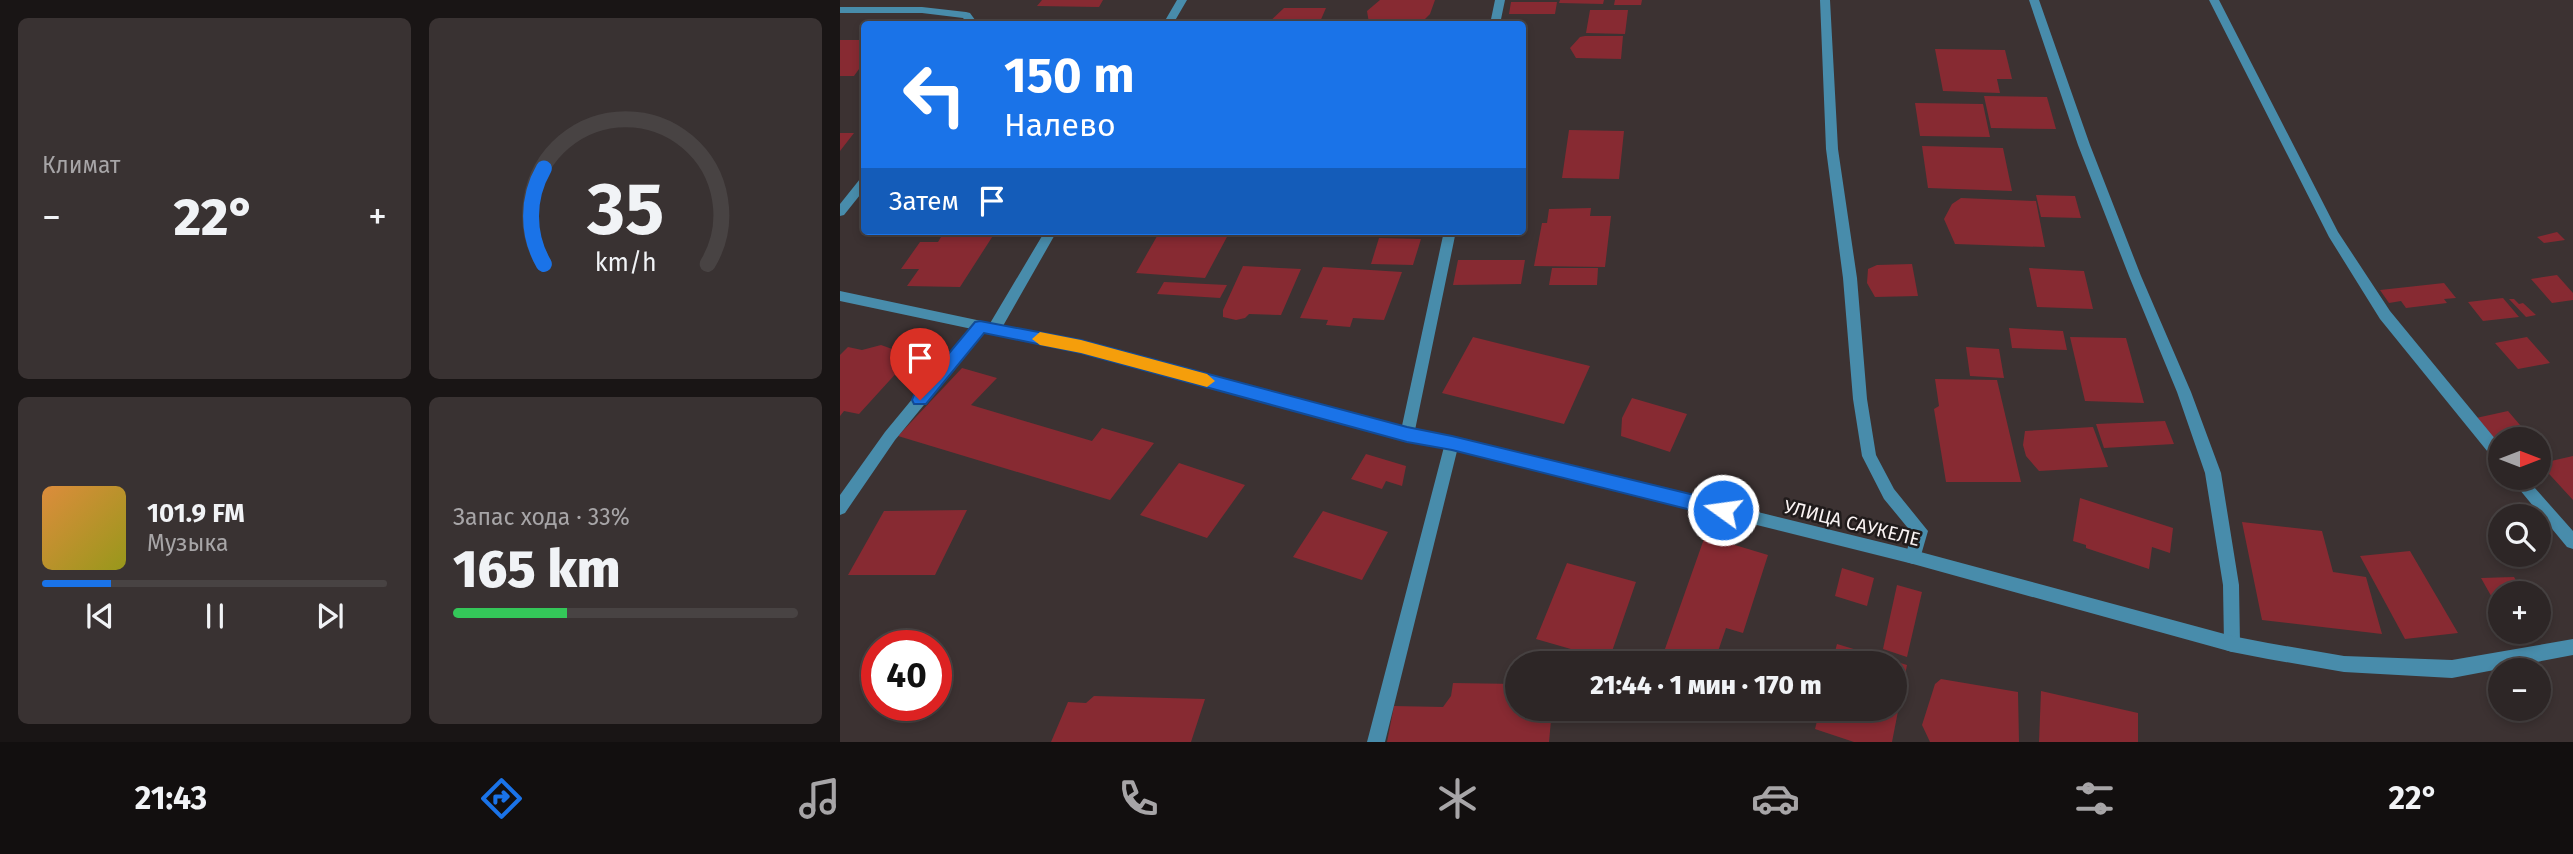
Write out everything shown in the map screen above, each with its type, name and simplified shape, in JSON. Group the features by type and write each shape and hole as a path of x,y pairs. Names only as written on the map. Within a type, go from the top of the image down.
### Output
{"street":[{"path":"1170,21 1182,0"},
{"path":"1495,21 1500,0"},
{"path":"1825,0 1832,149 1850,278 1869,456 1889,494 1920,531 1913,558"},
{"path":"2034,0 2134,276 2184,392 2213,473 2231,585 2232,644"},
{"path":"2214,0 2333,234 2385,315 2488,441"},
{"path":"840,9 924,5 966,15 971,21"},
{"path":"840,212 861,186"},
{"path":"840,508 890,436 987,328 1048,235"},
{"path":"1407,435 1449,235"},
{"name":"УЛИЦА САУКЕЛЕ","path":"840,296 1081,347 1407,435 1452,443 1913,558 2232,644 2344,664 2452,669 2573,647"},
{"path":"1376,742 1452,443"},
{"path":"2528,490 2573,542"}],"building":[{"path":"1042,0 1103,0 1099,7 1037,6"},
{"path":"1380,0 1435,0 1430,14 1423,21 1369,21 1367,11"},
{"path":"1560,0 1604,0 1603,4 1559,3"},
{"path":"1615,0 1642,0 1641,5 1614,5"},
{"path":"1511,2 1557,2 1555,14 1509,14"},
{"path":"1284,8 1326,8 1320,21 1270,21"},
{"path":"1590,10 1628,10 1625,34 1586,33"},
{"path":"1623,36 1621,59 1576,58 1570,48 1580,37"},
{"path":"840,40 861,40 861,66 854,76 840,76"},
{"path":"1935,49 2005,50 2012,79 1997,79 2000,93 1943,91"},
{"path":"1984,96 2047,97 2056,129 1991,128"},
{"path":"1915,103 1983,104 1990,137 1920,136"},
{"path":"1569,130 1624,131 1619,179 1562,178"},
{"path":"840,133 854,133 840,151"},
{"path":"1922,146 2003,148 2012,191 1928,188"},
{"path":"2036,195 2075,196 2081,218 2041,217"},
{"path":"1961,198 2036,201 2045,247 1955,244 1944,219 1952,204"},
{"path":"1591,208 1590,216 1611,216 1605,267 1534,266 1542,223 1547,223 1549,209"},
{"path":"2557,232 2565,240 2544,243 2537,237"},
{"path":"942,235 993,235 960,287 907,286 919,269 901,269 920,242 938,242"},
{"path":"1158,235 1228,235 1205,278 1136,273"},
{"path":"1379,238 1421,239 1413,265 1371,264"},
{"path":"1458,260 1525,260 1521,284 1453,285"},
{"path":"1912,264 1918,296 1875,297 1867,283 1868,269 1877,265"},
{"path":"1243,266 1301,269 1281,315 1249,314 1236,320 1223,317 1223,310"},
{"path":"1323,267 1402,272 1384,320 1353,318 1350,327 1326,325 1328,320 1300,318"},
{"path":"1552,268 1598,268 1597,285 1549,285"},
{"path":"2029,268 2084,271 2093,309 2037,307"},
{"path":"2557,275 2573,293 2573,300 2552,303 2531,279"},
{"path":"1164,282 1227,285 1220,298 1157,294"},
{"path":"2444,283 2456,298 2444,299 2447,303 2406,308 2401,301 2389,303 2380,290"},
{"path":"2503,298 2519,317 2483,321 2468,302"},
{"path":"2509,299 2523,303 2536,315 2526,317"},
{"path":"2009,328 2063,331 2067,350 2012,348"},
{"path":"1473,337 1590,366 1564,424 1442,393"},
{"path":"2070,337 2126,338 2144,403 2085,401"},
{"path":"2527,337 2550,363 2518,369 2495,343"},
{"path":"881,345 895,350 891,354 910,358 859,414 844,411 840,416 840,355 848,347 862,350"},
{"path":"1966,347 1999,349 2004,378 1970,376"},
{"path":"962,368 997,378 971,405 1092,441 1102,428 1154,443 1110,500 898,436"},
{"path":"1935,379 1997,380 2021,482 1946,482 1934,409 1939,406"},
{"path":"1632,398 1687,414 1670,452 1621,436 1622,418"},
{"path":"2508,411 2522,427 2488,427 2488,432 2476,418"},
{"path":"2165,421 2174,444 2104,448 2096,424"},
{"path":"2093,427 2108,467 2039,471 2026,456 2023,445 2025,431"},
{"path":"1366,454 1406,466 1402,486 1386,481 1382,489 1351,479"},
{"path":"2573,456 2573,500 2552,477 2552,461"},
{"path":"1179,463 1245,485 1207,538 1140,515"},
{"path":"2080,498 2173,528 2170,553 2152,547 2149,569 2073,541"},
{"path":"967,510 935,575 848,575 884,511"},
{"path":"1323,511 1388,532 1362,580 1293,557"},
{"path":"2242,522 2322,531 2333,572 2366,577 2382,634 2262,620"},
{"path":"1705,536 1768,555 1743,633 1726,628 1718,651 1664,651"},
{"path":"2410,551 2458,633 2405,639 2360,556"},
{"path":"1567,563 1636,582 1612,651 1578,651 1536,639"},
{"path":"1842,568 1874,578 1867,606 1835,596"},
{"path":"2514,577 2516,581 2488,581 2488,590 2481,578"},
{"path":"1897,585 1922,592 1907,657 1907,651 1883,649"},
{"path":"1837,644 1860,651 1835,651"},
{"path":"1941,679 2018,692 2019,742 1930,742 1922,725 1935,684"},
{"path":"1453,683 1505,684 1505,721 1551,721 1549,742 1387,742 1394,706 1443,707 1451,696"},
{"path":"2041,691 2138,713 2138,742 2039,742"},
{"path":"1094,696 1205,699 1191,742 1051,742 1068,702 1086,703"},
{"path":"1817,721 1896,721 1892,742 1854,742 1815,729"}],"slow traffic":[{"path":"1040,339 1081,347 1207,381"}],"route":[{"path":"920,400 980,327 1081,347 1407,435 1452,443 1723,510"}]}
